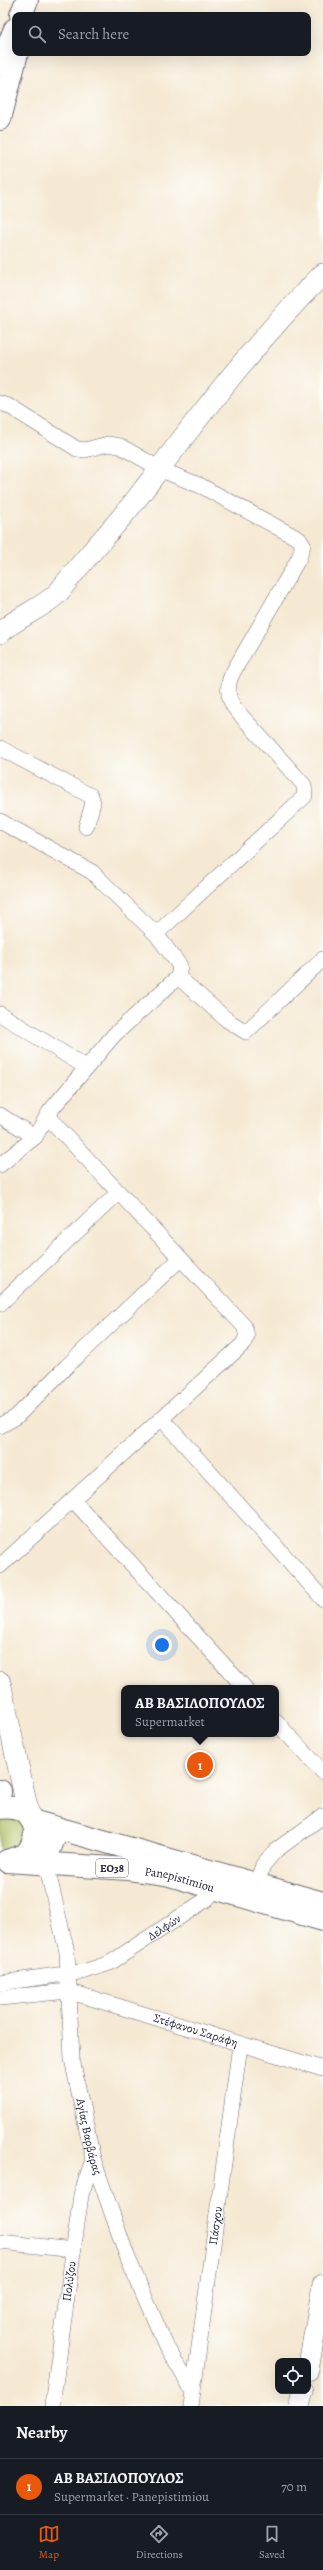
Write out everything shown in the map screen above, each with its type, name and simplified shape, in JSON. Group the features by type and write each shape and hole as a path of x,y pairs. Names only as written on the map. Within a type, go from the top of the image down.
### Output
{"main road":[{"path":"22,12 27,0"},
{"path":"28,12 31,0"},
{"path":"0,65 12,36"},
{"path":"0,119 16,56"},
{"name":"ΕΟ38","path":"0,1791 20,1813 35,1839 32,1848 25,1855 4,1860"},
{"name":"Panepistimiou","path":"20,1813 58,1829 217,1882 255,1892 323,1903"},
{"path":"46,1864 48,1853 58,1829"},
{"name":"Panepistimiou","path":"4,1860 146,1871 217,1882"},
{"name":"Panepistimiou","path":"255,1892 323,1920"}],"street":[{"path":"0,633 16,619 49,602 59,592 159,468 186,432 275,324 323,274"},
{"path":"0,403 9,406 77,449 85,450 115,444 159,468 202,486 302,543 302,552 232,674 228,683 228,691 232,705 288,765 306,790 302,800 156,934"},
{"path":"0,748 91,796 93,803 86,827"},
{"path":"0,821 85,867 111,889 156,934 178,961 180,966 178,977 124,1025 86,1067 47,1116 35,1137 0,1165"},
{"path":"178,977 227,1020 246,1032 323,959"},
{"path":"0,1014 86,1067"},
{"path":"0,1115 35,1137"},
{"path":"0,1566 74,1501 243,1344 247,1336 244,1326 47,1116"},
{"path":"0,1304 118,1193"},
{"path":"0,1426 16,1417 66,1366 180,1259"},
{"path":"162,1419 323,1599"},
{"path":"74,1501 242,1685"},
{"path":"0,1682 14,1738 20,1813"},
{"path":"279,1725 323,1772"},
{"path":"0,1791 13,1759 14,1738"},
{"path":"255,1892 263,1865 275,1851 323,1816"},
{"name":"Αγίας Βαρβάρας","path":"46,1864 67,1952 68,1991 75,2078 93,2159 127,2256 166,2346 192,2399"},
{"name":"Δελφών","path":"0,1983 97,1968 110,1964 207,1899 217,1882"},
{"path":"97,1968 87,1976 85,1988 90,1995 98,1998"},
{"path":"0,1998 68,1991"},
{"name":"Στέφανου Σαράφη","path":"68,1991 98,1998 240,2045 323,2069"},
{"name":"Πάσχου","path":"192,2399 240,2045"},
{"name":"Πολύζου","path":"52,2406 82,2195 93,2159"},
{"path":"0,2242 74,2250"},
{"path":"310,2358 323,2285"},
{"path":"299,2406 302,2394"}],"green space":[{"path":"4,1817 21,1821 26,1832 21,1847 5,1851 0,1849 0,1819"}],"place":[{"name":"ΑΒ ΒΑΣΙΛΟΠΟΥΛΟΣ","path":"200,1765"}]}
